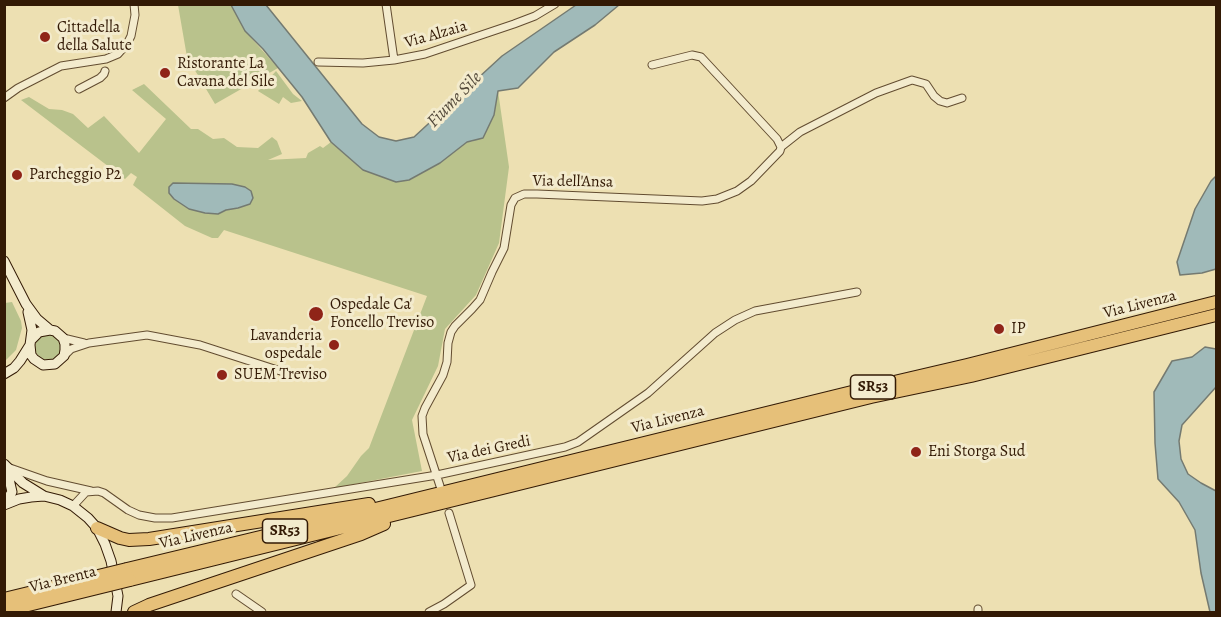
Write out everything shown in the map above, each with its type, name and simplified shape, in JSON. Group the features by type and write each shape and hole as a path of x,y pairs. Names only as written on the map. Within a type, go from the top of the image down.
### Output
{"highway":[{"name":"Via Livenza","path":"129,574 416,504 840,394 1216,302"},
{"name":"Via Livenza","path":"416,504 627,458 871,397 982,374 1216,315"},
{"path":"97,528 129,540 149,539 342,508 416,504"},
{"path":"134,612 360,534 416,504"},
{"name":"Via Brenta","path":"4,599 129,574"},
{"name":"Via Brenta","path":"4,611 129,574"}],"street":[{"path":"4,98 18,88 61,66 106,59 118,54 128,44 131,36 135,15 134,4"},
{"path":"386,4 394,60"},
{"name":"Via Alzaia","path":"318,62 363,63 425,54 535,16 555,4"},
{"path":"652,65 692,55 701,57 777,139 781,147"},
{"path":"79,89 100,78 105,70"},
{"name":"Via dell'Ansa","path":"440,486 423,434 421,423 423,412 444,375 451,332 480,300 504,248 511,205 515,198 530,194 695,201 717,199 751,182 781,147 793,137 876,93 912,80 926,84 940,101 947,103 962,98"},
{"path":"4,261 26,304 37,319 63,338 90,343"},
{"name":"Via dei Gredi","path":"5,468 47,481 102,492 133,513 160,518 437,475 573,445 648,393 715,333 735,320 756,311 857,292"},
{"path":"26,304 32,325 31,355 43,365 55,364 71,349 90,343 147,335 200,345 296,376"},
{"path":"14,368 39,332 50,330"},
{"path":"63,338 64,356"},
{"path":"4,374 14,368 38,362"},
{"path":"5,468 23,483 45,496 73,506 97,528 105,544 115,579 118,596 116,612"},
{"path":"4,504 12,492 5,468"},
{"path":"73,506 82,496 91,491"},
{"path":"4,504 25,498 45,496"},
{"path":"429,612 471,585 449,513"},
{"path":"236,594 262,612"}],"green space":[{"path":"178,5 231,5 245,31 278,68 215,104 187,57"},
{"path":"276,71 293,94 302,101 291,103 283,97 279,104 258,91"},
{"path":"144,84 191,129 198,129 213,139 224,138 237,147 258,148 272,137 277,141 282,154 268,160 306,158 308,153 320,146 323,148 331,142 363,170 396,182 410,180 440,163 467,142 474,141 494,115 498,91 509,167 499,243 476,295 445,329 438,366 412,420 422,471 334,488 347,476 369,448 427,296 224,230 218,238 212,238 185,226 133,185 137,177 131,173 125,179 21,100 29,97 49,109 73,114 88,128 104,116 139,153 166,119 132,90"},
{"path":"12,302 22,328 16,350 5,361 5,303"},
{"path":"48,334 57,338 61,347 57,356 48,360 39,356 35,347 39,338"}],"water":[{"name":"Fiume Sile","path":"231,5 266,5 362,124 379,137 396,141 414,137 502,56 576,5 619,5 595,25 554,52 518,88 498,91 494,115 483,138 467,142 440,163 409,180 396,182 363,170 331,142 302,97 263,49 245,31"},
{"path":"1216,176 1216,269 1180,275 1177,262 1195,209"},
{"path":"173,183 232,184 251,191 253,198 250,204 238,208 218,214 205,213 189,209 174,199 169,193 169,187"},
{"path":"1205,347 1216,349 1216,387 1182,425 1179,441 1181,459 1188,474 1216,491 1216,612 1210,612 1201,573 1195,530 1179,502 1158,479 1155,443 1154,392 1172,361 1192,357"}],"place":[{"name":"Cittadella della Salute","path":"45,37"},
{"name":"Ristorante La Cavana del Sile","path":"165,73"},
{"name":"Parcheggio P2","path":"17,175"},
{"name":"Ospedale Ca' Foncello Treviso","path":"316,314"},
{"name":"IP","path":"999,329"},
{"name":"Lavanderia ospedale","path":"334,345"},
{"name":"SUEM Treviso","path":"222,375"},
{"name":"Eni Storga Sud","path":"916,452"}]}
